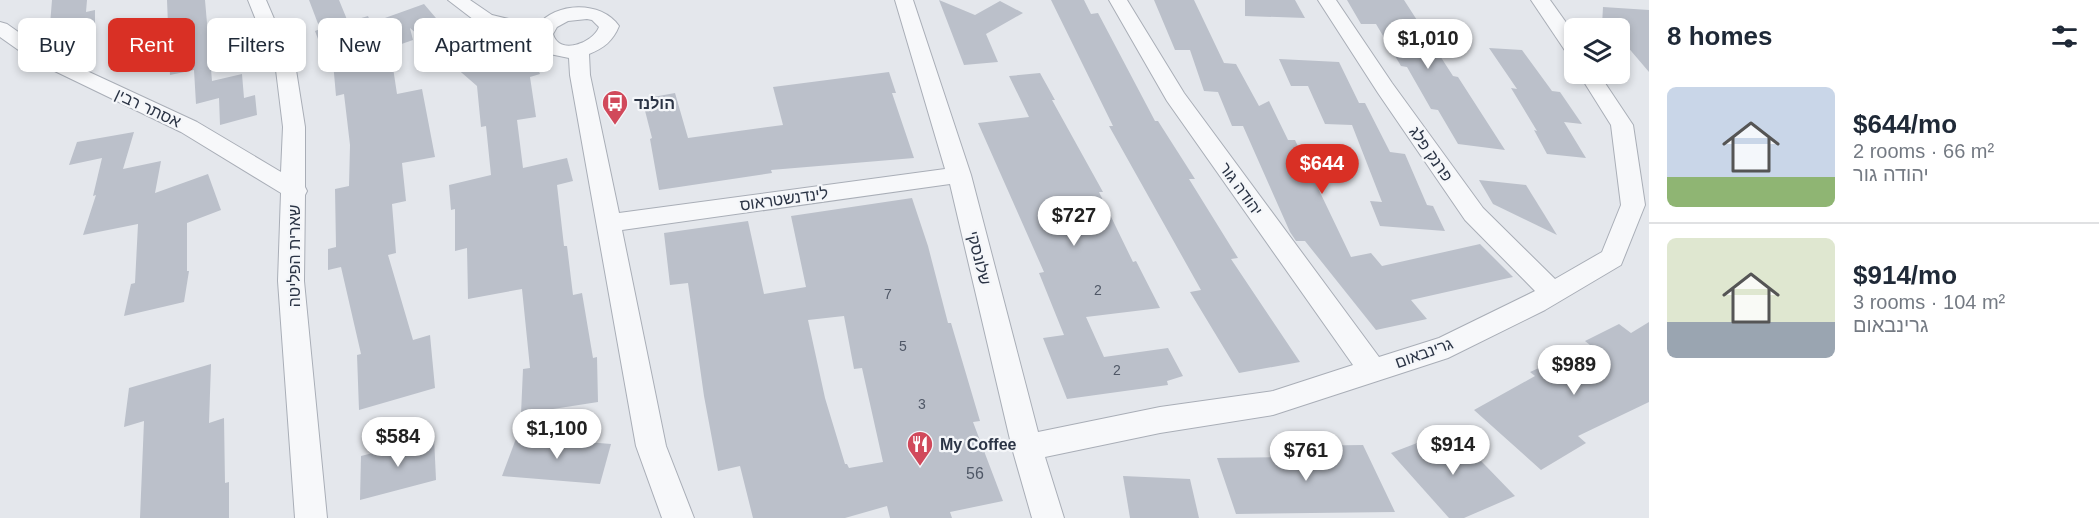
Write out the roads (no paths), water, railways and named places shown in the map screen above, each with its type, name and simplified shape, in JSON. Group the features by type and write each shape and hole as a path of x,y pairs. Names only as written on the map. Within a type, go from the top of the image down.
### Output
{"street":[{"name":"שארית הפליטה","path":"257,0 286,70 294,127 295,191 291,281 311,518"},
{"path":"457,0 484,18"},
{"name":"שלונסקי","path":"904,0 958,175 1027,448 1048,518"},
{"name":"יהודה גור","path":"1118,0 1175,96 1372,371"},
{"name":"פרנק פלג","path":"1327,0 1385,88 1474,214 1553,293"},
{"path":"1540,0 1564,34"},
{"path":"553,21 575,7 599,16 609,26 608,34 601,42 579,50 553,48"},
{"name":"אסתר רבין","path":"0,28 41,57 189,127 295,191"},
{"path":"579,50 580,75 651,446 678,518"},
{"name":"גרינבאום","path":"1027,448 1160,420 1274,403 1448,347 1553,293 1612,258 1632,205 1622,125 1595,84"},
{"name":"לינדנשטראוס","path":"610,223 958,175"}],"place":[{"name":"הולנד","path":"615,126"},
{"name":"My Coffee","path":"920,467"}]}
